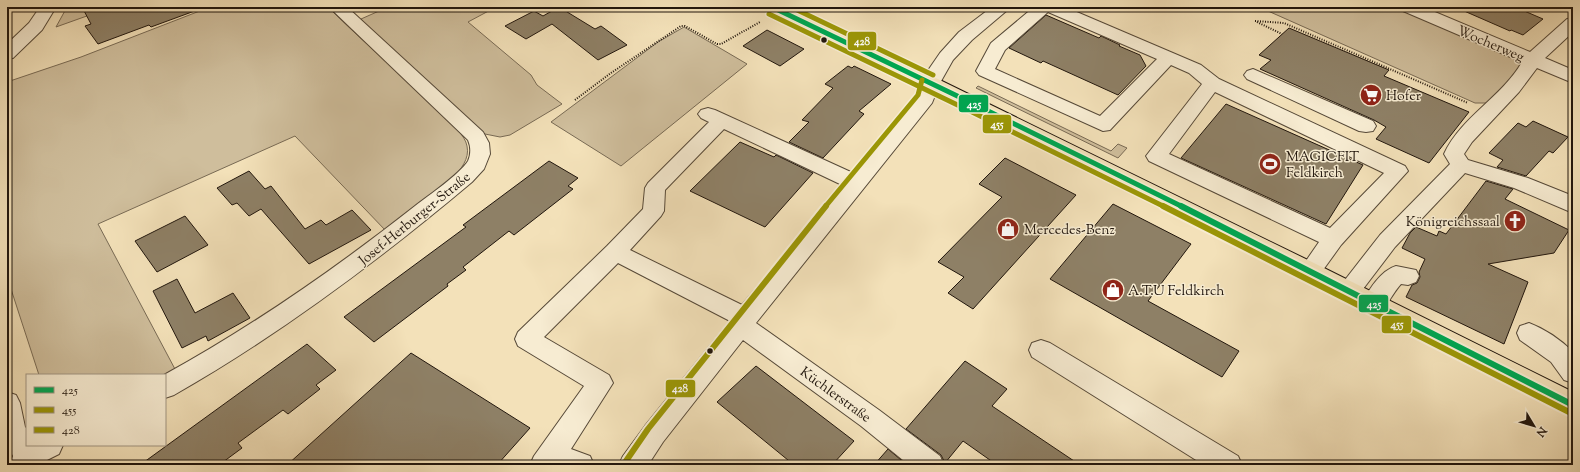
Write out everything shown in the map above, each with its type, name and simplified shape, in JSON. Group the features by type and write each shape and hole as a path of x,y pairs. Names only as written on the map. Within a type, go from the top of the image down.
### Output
{"main road":[{"path":"768,13 930,82 1310,271 1573,405"}],"street":[{"path":"7,54 36,26 48,7"},
{"name":"Josef-Herburger-Straße","path":"166,386 260,331 354,267 461,181 478,162 481,152 480,144 476,137 337,7"},
{"path":"633,465 654,434 744,321 925,99 930,82 947,54 971,28 1003,7"},
{"path":"1168,58 1102,125 985,71 996,47 1050,7 1168,58 1195,70 1212,84 1398,171 1333,239 1310,271"},
{"name":"Wocherweg","path":"1409,7 1573,77"},
{"path":"1573,24 1532,60 1518,82 1488,111 1462,140 1454,154 1460,164 1521,183 1573,206"},
{"path":"971,28 996,47"},
{"path":"1253,75 1366,126"},
{"path":"1212,84 1156,156 1333,239"},
{"path":"580,465 548,459 600,383 527,339 615,252 653,211 655,188 715,117 856,183"},
{"path":"1349,291 1361,274 1421,204 1460,164"},
{"name":"Küchlerstraße","path":"615,252 744,321 930,465"},
{"path":"1374,304 1389,282 1396,275 1408,276"},
{"path":"1529,333 1551,348 1569,364 1573,372"},
{"path":"1041,350 1228,465"},
{"path":"7,403 13,432 21,442 24,461 48,446"}],"path":[{"path":"575,100 611,73 681,26 685,26 707,40 719,44 768,13"},
{"path":"1282,34 1255,21 1284,23 1488,111"}],"shaded area":[{"path":"67,7 112,7 56,27"},
{"path":"210,7 328,7 458,131 466,142 468,151 466,160 453,178 386,231 295,136 98,224 176,371 166,375 39,374 10,286 7,283 7,82 81,57"},
{"path":"388,7 496,7 468,22 531,75 537,85 562,104 510,135 500,137 485,134 376,35 361,19"},
{"path":"1259,7 1400,7 1515,58 1521,62 1520,68 1490,103 1475,103"},
{"path":"684,27 747,64 621,166 551,122 658,42"},
{"path":"978,86 1111,151 1118,144 1127,148 1118,158 976,88"}],"building":[{"path":"82,7 200,7 200,9 151,27 149,25 98,44 85,26 91,24"},
{"path":"559,7 595,29 601,26 627,45 598,60 552,24 526,39 505,26 534,11 543,16"},
{"path":"1455,7 1515,7 1543,19 1523,35 1511,30 1510,31"},
{"path":"1046,15 1099,38 1101,36 1140,55 1146,66 1118,95 1043,61 1041,63 1009,48"},
{"name":"Hofer","path":"1289,28 1389,70 1384,76 1469,112 1429,163 1376,139 1386,127 1374,120 1260,69 1271,60 1259,55"},
{"path":"767,30 804,49 780,66 743,46"},
{"path":"848,66 852,68 854,66 891,84 859,111 864,114 823,158 789,142 809,122 802,120 833,88 825,84"},
{"path":"1226,104 1363,165 1326,224 1181,158"},
{"path":"1533,121 1568,137 1553,153 1549,151 1526,176 1497,167 1503,160 1489,153 1518,123 1526,127"},
{"path":"740,142 774,157 776,155 813,173 765,227 690,191"},
{"name":"Mercedes-Benz","path":"1005,158 1076,195 973,309 948,293 964,277 938,262 1002,197 979,184"},
{"path":"549,161 578,178 568,186 573,189 514,235 509,231 463,267 466,270 447,284 448,286 374,342 344,317 466,227 463,225"},
{"path":"249,171 265,189 271,186 305,229 321,220 326,225 352,210 371,230 309,264 261,209 249,216 237,203 232,205 217,188"},
{"path":"1486,181 1513,189 1505,199 1569,230 1554,253 1488,264 1528,282 1504,344 1406,297 1412,285 1417,283 1420,277 1419,272 1425,259 1402,248 1410,233 1416,227 1437,236 1439,231 1446,234"},
{"name":"A.T.U Feldkirch","path":"1113,204 1191,244 1148,301 1239,351 1222,377 1050,279"},
{"path":"185,216 208,245 157,272 135,241"},
{"path":"177,279 195,313 233,293 250,318 208,341 206,336 182,348 153,291"},
{"path":"307,344 336,370 316,385 320,389 288,414 283,410 238,443 242,448 219,465 140,465"},
{"path":"411,353 530,428 497,465 287,465"},
{"path":"965,361 1007,389 992,406 1080,465 997,465 963,441 945,463 941,455 906,429"},
{"path":"756,366 854,441 832,465 794,465 717,402"},
{"path":"888,449 907,465 874,465"}],"transit line":[{"name":"425","path":"772,7 1074,153 1573,405"},
{"name":"428","path":"791,7 933,75"},
{"name":"455","path":"769,14 1070,160 1569,412"},
{"name":"428","path":"626,461 648,429 787,254 918,95 922,80"}],"place":[{"name":"Hofer","path":"1371,95"},
{"name":"MAGICFIT Feldkirch","path":"1270,164"},
{"name":"Königreichssaal","path":"1515,221"},
{"name":"Mercedes-Benz","path":"1008,229"},
{"name":"A.T.U Feldkirch","path":"1113,290"}]}
